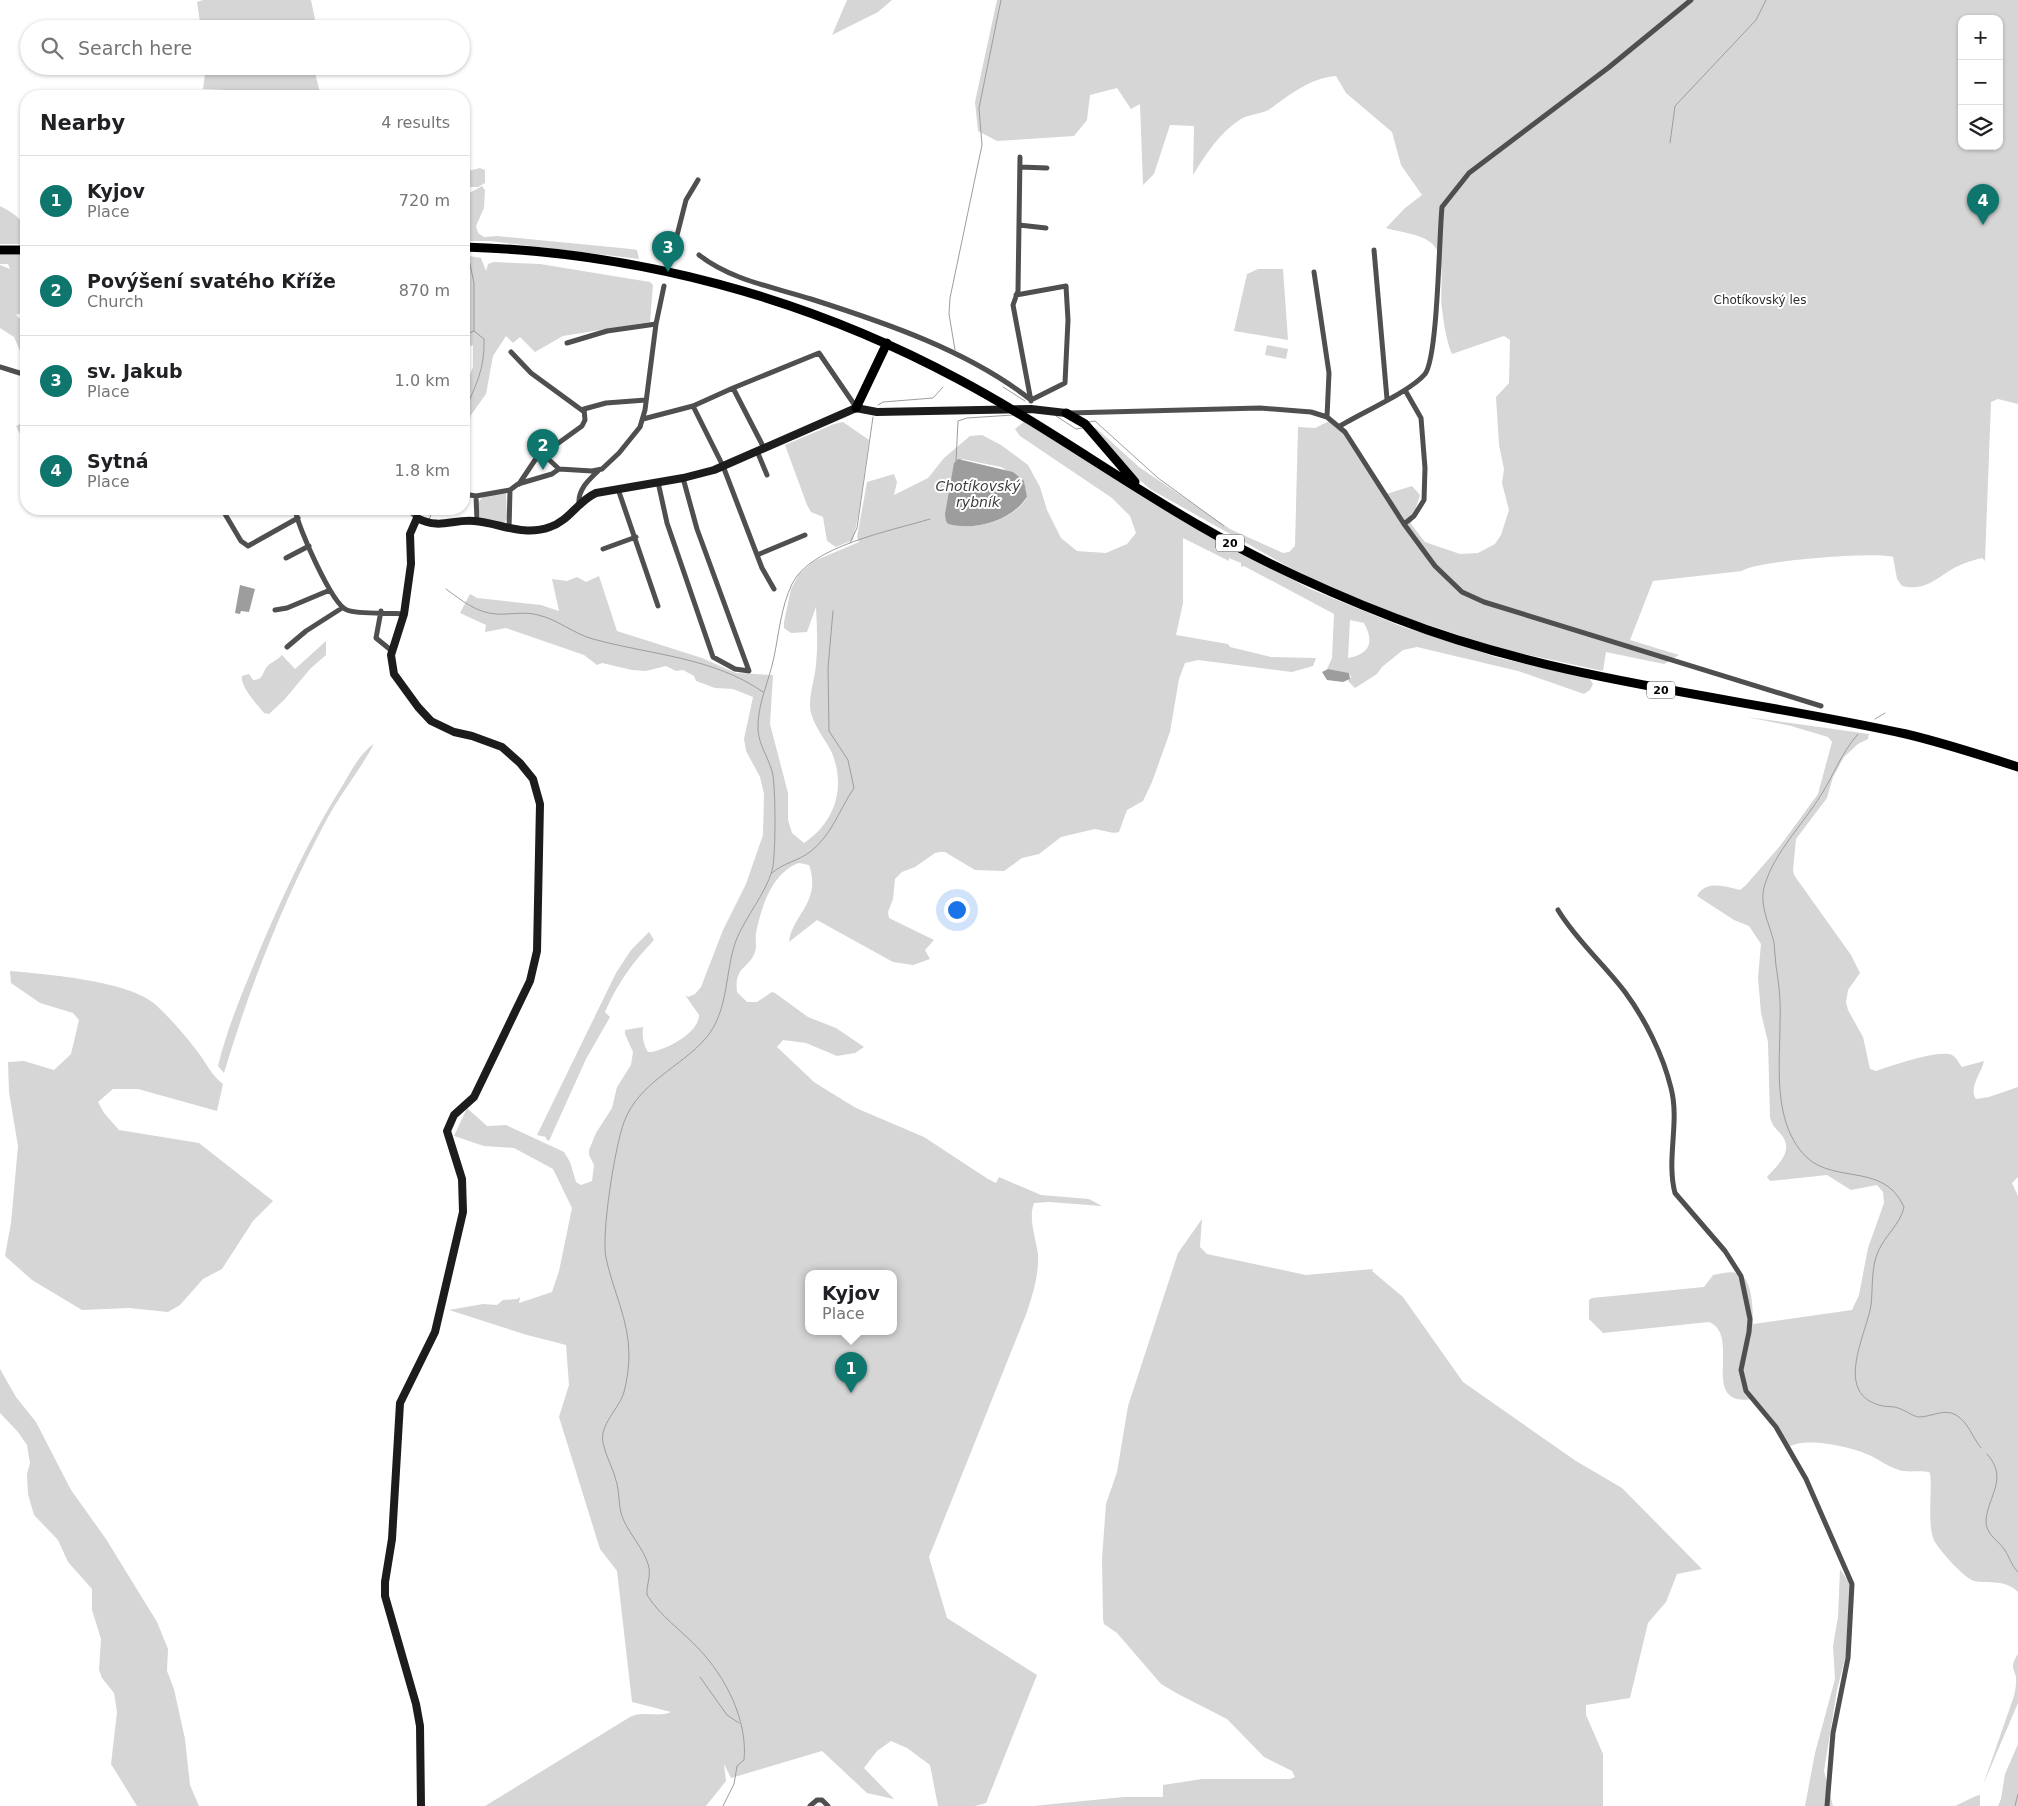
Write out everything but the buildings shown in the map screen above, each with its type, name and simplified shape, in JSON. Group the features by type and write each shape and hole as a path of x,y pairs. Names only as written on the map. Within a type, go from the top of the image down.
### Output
{"main road":[{"name":"20","path":"470,247 555,253 674,272 791,306 887,344 990,396 1152,497 1235,545 1312,583 1399,620 1483,648 1596,678 1826,718 1910,735 2018,767"},
{"path":"0,250 20,250"},
{"path":"856,408 887,344"},
{"path":"1066,413 1085,424 1124,471 1152,497"}],"street":[{"path":"1340,426 1387,398 1405,390 1426,373 1433,347 1439,236 1442,207 1446,200 1469,173 1608,68 1691,0"},
{"path":"1020,157 1016,295 1013,305 1031,405"},
{"path":"1020,167 1047,168"},
{"path":"672,255 686,200 698,180"},
{"path":"1019,226 1046,228"},
{"path":"1374,250 1387,398"},
{"path":"699,254 743,279 858,315 955,355 1016,388 1031,405"},
{"path":"1314,272 1329,373 1327,417"},
{"path":"579,503 578,496 582,489 598,470 619,453 640,427 643,419 656,324 664,286"},
{"path":"1016,295 1066,286 1068,320 1065,383 1031,405"},
{"path":"567,342 599,333 656,324"},
{"path":"511,352 531,373 584,411 585,420 582,426 529,466 518,484"},
{"path":"643,419 693,406 819,353 856,408"},
{"path":"0,367 20,373"},
{"path":"733,388 760,450 767,475"},
{"path":"1404,524 1414,516 1424,500 1423,427 1416,407 1405,390"},
{"path":"584,411 606,403 646,400"},
{"path":"416,515 424,521 445,524 477,521 522,531 548,528 559,523 579,503 596,493 683,478 723,466 856,408 878,412 1031,405 1066,413 1260,408 1303,410 1327,417 1340,426 1404,524 1445,577 1470,597 1821,706"},
{"path":"693,406 723,466 757,555 774,589"},
{"path":"544,454 559,469"},
{"path":"470,495 476,496 510,490 518,484 552,474 559,469 598,470"},
{"path":"658,482 667,522 713,657 735,669 749,670 697,530 683,478"},
{"path":"618,489 636,537 658,606"},
{"path":"509,529 510,490"},
{"path":"476,496 477,521"},
{"path":"226,515 241,541 248,546 298,518"},
{"path":"297,515 309,546 330,590 342,608 349,611 381,611 404,614"},
{"path":"420,1806 420,1726 414,1696 385,1596 385,1582 395,1504 400,1403 435,1332 463,1212 462,1180 447,1131 454,1115 474,1097 530,981 537,951 540,804 533,779 520,763 502,747 437,725 425,716 394,674 390,660 404,614 411,564 410,534 424,521"},
{"path":"757,555 805,535"},
{"path":"603,549 636,537"},
{"path":"286,558 309,546"},
{"path":"276,610 287,608 330,590"},
{"path":"287,647 306,631 342,608"},
{"path":"381,611 376,638 392,651"},
{"path":"1558,910 1626,993 1658,1053 1671,1088 1674,1107 1674,1193 1725,1251 1741,1276 1750,1318 1742,1370 1746,1391 1776,1427 1806,1479 1852,1584 1848,1658 1833,1732 1827,1806"},
{"path":"810,1806 817,1800 822,1800 828,1806"}],"green space":[{"path":"203,0 311,0 315,20 200,20 197,2"},
{"path":"847,0 892,0 878,12 832,35"},
{"name":"Chotíkovský les","path":"997,0 2018,0 2018,404 1998,399 1991,402 1985,561 1982,558 1965,563 1931,583 1918,587 1902,586 1897,579 1893,557 1883,555 1816,558 1768,564 1751,567 1742,571 1653,581 1630,640 1679,655 1664,664 1606,652 1603,671 1501,649 1401,616 1312,580 1150,489 1134,475 1095,432 1095,427 1139,467 1230,529 1283,553 1289,552 1295,546 1298,427 1315,428 1329,421 1338,427 1353,444 1383,495 1412,486 1420,495 1411,524 1425,542 1460,554 1478,553 1495,544 1501,535 1509,510 1502,483 1504,469 1499,445 1496,397 1509,383 1510,340 1504,336 1452,354 1447,338 1441,301 1442,273 1436,248 1421,237 1386,228 1405,208 1422,195 1401,165 1392,132 1346,93 1336,76 1309,83 1267,111 1245,117 1233,124 1214,144 1193,175 1194,126 1170,125 1154,174 1143,185 1140,104 1131,109 1117,88 1090,95 1087,120 1074,136 997,141 978,131 975,102"},
{"path":"205,75 316,75 319,90 228,90 203,89"},
{"path":"480,168 485,170 485,183 478,187 470,187 470,170"},
{"path":"482,186 485,190 484,208 476,226 478,233 484,237 497,236 631,249 637,250 639,259 490,241 470,241 470,193"},
{"path":"0,206 20,219 20,244 0,244"},
{"path":"0,255 20,255 20,313 16,315 20,319 20,351 14,337 0,328 0,265 10,269 8,264 0,264"},
{"path":"470,256 481,258 486,271 488,264 493,262 540,264 650,282 653,285 650,322 563,336 535,352 520,337 513,343 506,336 493,356 486,394 471,415 470,420 470,374 473,367 473,345 470,346"},
{"path":"1258,269 1283,269 1288,340 1234,331 1247,274"},
{"path":"1267,345 1288,349 1286,359 1265,355"},
{"path":"1025,421 1168,511 1308,588 1398,625 1499,658 1589,678 1593,684 1590,690 1584,694 1518,671 1417,647 1403,650 1382,667 1377,674 1355,688 1348,681 1351,677 1349,673 1327,669 1332,658 1334,614 1244,566 1241,567 1241,563 1229,558 1229,561 1183,538 1183,603 1176,635 1228,644 1230,647 1271,657 1316,658 1313,666 1292,672 1198,660 1185,663 1179,679 1170,732 1152,782 1143,801 1127,810 1119,832 1114,833 1095,829 1061,837 1039,854 1022,858 1004,871 975,870 945,852 940,852 935,853 915,867 902,872 895,879 893,899 888,912 889,918 934,940 925,950 930,959 913,965 893,962 817,920 789,942 791,932 809,899 812,889 812,878 809,865 799,863 782,874 769,892 765,902 756,933 755,952 740,972 737,992 747,1002 757,1002 772,992 775,993 808,1017 836,1028 864,1047 855,1053 837,1056 806,1043 783,1040 777,1047 814,1082 825,1089 856,1108 924,1137 996,1183 999,1177 1041,1195 1089,1199 1102,1206 1049,1202 1034,1203 1032,1222 1038,1262 1037,1277 1027,1312 929,1557 947,1618 1037,1675 986,1803 975,1806 938,1806 930,1765 907,1748 891,1741 877,1751 864,1768 894,1799 867,1793 822,1751 731,1778 724,1764 726,1781 706,1806 485,1806 630,1717 640,1714 666,1714 671,1712 632,1702 617,1571 600,1549 559,1417 569,1385 566,1345 527,1335 449,1310 483,1304 497,1305 503,1300 520,1297 519,1303 552,1292 559,1271 572,1208 553,1169 514,1148 484,1146 454,1136 467,1108 487,1126 506,1125 564,1152 570,1162 576,1182 581,1185 592,1181 594,1165 589,1155 589,1150 596,1133 612,1108 617,1087 631,1065 633,1052 625,1030 643,1027 645,1046 648,1052 652,1052 681,1039 698,1022 699,1015 685,995 688,997 695,994 701,987 723,930 746,884 763,835 764,794 760,777 746,751 744,739 753,697 733,689 715,688 696,681 694,676 683,670 676,671 666,666 646,671 632,670 602,663 597,665 584,655 506,628 485,632 486,625 460,613 470,594 477,598 541,605 559,611 552,579 567,581 577,577 586,582 599,576 617,631 702,658 736,673 773,675 770,724 788,793 788,820 792,833 804,843 815,835 830,815 835,803 838,779 832,753 812,718 810,705 817,650 816,607 807,632 791,633 784,628 784,622 791,589 799,574 814,561 859,542 857,537 867,482 894,474 897,482 894,495 928,478 944,458 970,436 982,435 1001,445 1028,465 1040,487 1047,510 1061,538 1077,551 1106,553 1127,544 1136,533 1130,516 1112,498 1020,436 1015,429","holes":["962,459 1001,467 1024,481 1027,498 1020,506 1002,518 981,525 959,526 948,524","1350,620 1364,623 1369,636 1369,642 1361,654 1348,658"]},
{"path":"843,422 869,440 859,512 853,540 836,547 827,541 823,517 811,512 807,505 785,445"},
{"path":"20,424 20,434 16,426"},
{"path":"506,493 507,518 504,524 480,518 478,503 483,496"},
{"path":"326,641 326,655 310,669 285,699 269,714 264,713 246,690 242,676 249,674 253,680 259,679 267,666 282,655 295,669"},
{"path":"1747,717 1869,734 1868,739 1858,744 1844,757 1833,777 1827,798 1796,839 1793,870 1794,875 1851,955 1860,973 1848,990 1846,1002 1848,1010 1863,1037 1870,1069 1876,1071 1915,1059 1946,1054 1952,1055 1962,1067 1984,1061 1974,1085 1976,1099 1989,1097 2018,1087 2018,1177 2012,1183 2018,1196 2018,1592 2008,1585 1970,1579 1958,1570 1941,1550 1934,1540 1932,1532 1929,1472 1899,1470 1857,1450 1837,1445 1805,1443 1789,1447 1753,1399 1736,1399 1727,1393 1723,1382 1722,1341 1718,1330 1709,1322 1603,1333 1589,1319 1589,1300 1592,1298 1704,1287 1713,1275 1731,1272 1742,1276 1749,1287 1753,1324 1852,1310 1859,1295 1868,1248 1884,1203 1883,1192 1877,1185 1851,1190 1827,1175 1770,1181 1767,1177 1780,1163 1786,1152 1786,1146 1770,1117 1768,1042 1761,1013 1758,978 1761,944 1749,926 1734,920 1697,896 1701,891 1710,886 1722,886 1740,890 1746,885 1780,846 1818,794 1832,742 1828,737 1791,726"},
{"path":"374,744 332,809 296,880 257,975 224,1073 218,1066 227,1036 237,1006 279,905 332,803 357,762 369,747"},
{"path":"649,932 654,940 632,965 615,992 605,1012 610,1017 586,1059 549,1141 546,1137 537,1135 616,973 631,950"},
{"path":"10,971 108,984 144,997 156,1005 178,1027 215,1077 223,1084 217,1111 138,1089 113,1089 98,1102 104,1113 119,1130 199,1143 273,1201 253,1221 222,1269 203,1279 180,1305 168,1312 129,1308 82,1310 32,1280 5,1256 11,1223 18,1146 9,1092 8,1062 24,1061 54,1070 71,1054 79,1020 73,1013 40,1003 11,983"},
{"path":"1202,1219 1200,1247 1207,1254 1306,1275 1373,1269 1372,1271 1403,1297 1463,1382 1576,1461 1622,1488 1702,1569 1677,1574 1666,1602 1648,1623 1630,1698 1586,1705 1586,1715 1603,1754 1603,1806 1033,1806 1124,1797 1163,1797 1163,1785 1202,1779 1290,1779 1295,1777 1292,1771 1264,1757 1227,1719 1161,1684 1117,1633 1104,1624 1103,1619 1102,1559 1106,1504 1117,1472 1128,1406 1178,1253"},
{"path":"0,1369 16,1397 36,1422 71,1490 106,1539 157,1622 168,1649 167,1671 174,1689 185,1739 190,1785 199,1806 137,1806 111,1764 117,1712 114,1693 102,1678 99,1670 101,1639 92,1610 92,1589 68,1562 58,1540 34,1515 28,1494 27,1474 30,1463 27,1445 18,1432 0,1413"},
{"path":"1840,1569 1850,1584 1846,1655 1837,1690 1824,1771 1833,1806 1805,1806 1815,1753 1835,1679 1833,1646 1838,1617"},
{"path":"2018,1654 2018,1703 1983,1785 2014,1696 2016,1679 2013,1663"},
{"path":"2018,1744 2018,1806 1998,1806 2005,1774"},
{"path":"1980,1795 1980,1806 1955,1806 1976,1796"}],"water":[{"name":"Chotíkovský rybník","path":"958,459 1013,472 1024,481 1027,497 1012,512 992,522 970,526 948,524 945,514 954,463"},
{"path":"240,585 255,589 249,612 241,611 240,614 235,613"},
{"path":"1328,669 1349,673 1350,679 1343,682 1327,680 1322,672"}],"waterway":[{"path":"955,350 949,314 950,298 982,145 979,108 1001,0"},
{"path":"1670,143 1675,106 1756,20 1766,0"},
{"path":"470,264 474,283 474,331 484,339 484,350 479,377 470,398"},
{"path":"470,333 474,331"},
{"path":"878,405 883,402 933,398 943,387"},
{"path":"1003,387 1025,401"},
{"path":"956,461 958,421 967,418 1013,415"},
{"path":"1056,416 1076,429 1083,428"},
{"path":"850,543 857,528 873,417"},
{"path":"1089,422 1095,421 1158,478 1224,526"},
{"path":"429,520 431,515"},
{"path":"723,1806 734,1784 737,1766 744,1760 744,1745 738,1714 725,1685 708,1659 692,1641 658,1610 647,1595 648,1564 622,1516 616,1479 603,1443 604,1430 624,1392 629,1359 626,1330 606,1258 605,1230 613,1169 624,1122 639,1096 696,1049 714,1027 723,1002 737,938 765,888 772,871 775,837 773,778 760,741 758,720 761,702 772,666 783,611 792,584 801,571 833,550 874,535 930,519"},
{"path":"446,589 482,611 496,614 528,613 545,617 593,639 681,658 724,671 744,680 763,692"},
{"path":"772,873 810,852 818,845 830,830 854,788 848,760 829,731 828,668 833,611"},
{"path":"1875,719 1885,713"},
{"path":"1858,734 1842,757 1814,806 1775,861 1763,892 1765,914 1774,943 1780,994 1779,1071 1782,1105 1785,1121 1791,1136 1800,1150 1812,1161 1825,1168 1883,1183 1895,1192 1904,1207 1876,1258 1873,1271 1871,1305 1856,1363 1855,1377 1859,1390 1868,1400 1883,1406 1898,1408 1919,1417 1938,1413 1952,1413 1967,1426 1981,1448"},
{"path":"1987,1454 1993,1463 1997,1479 1986,1525 1990,1534 2006,1552 2018,1572"},
{"path":"700,1677 727,1715 739,1723"},
{"path":"2015,1806 2018,1794"}],"place":[{"name":"Sytná","path":"1983,225"},
{"name":"sv. Jakub","path":"668,272"},
{"name":"Povýšení svatého Kříže","path":"543,470"},
{"name":"Kyjov","path":"851,1393"}]}
